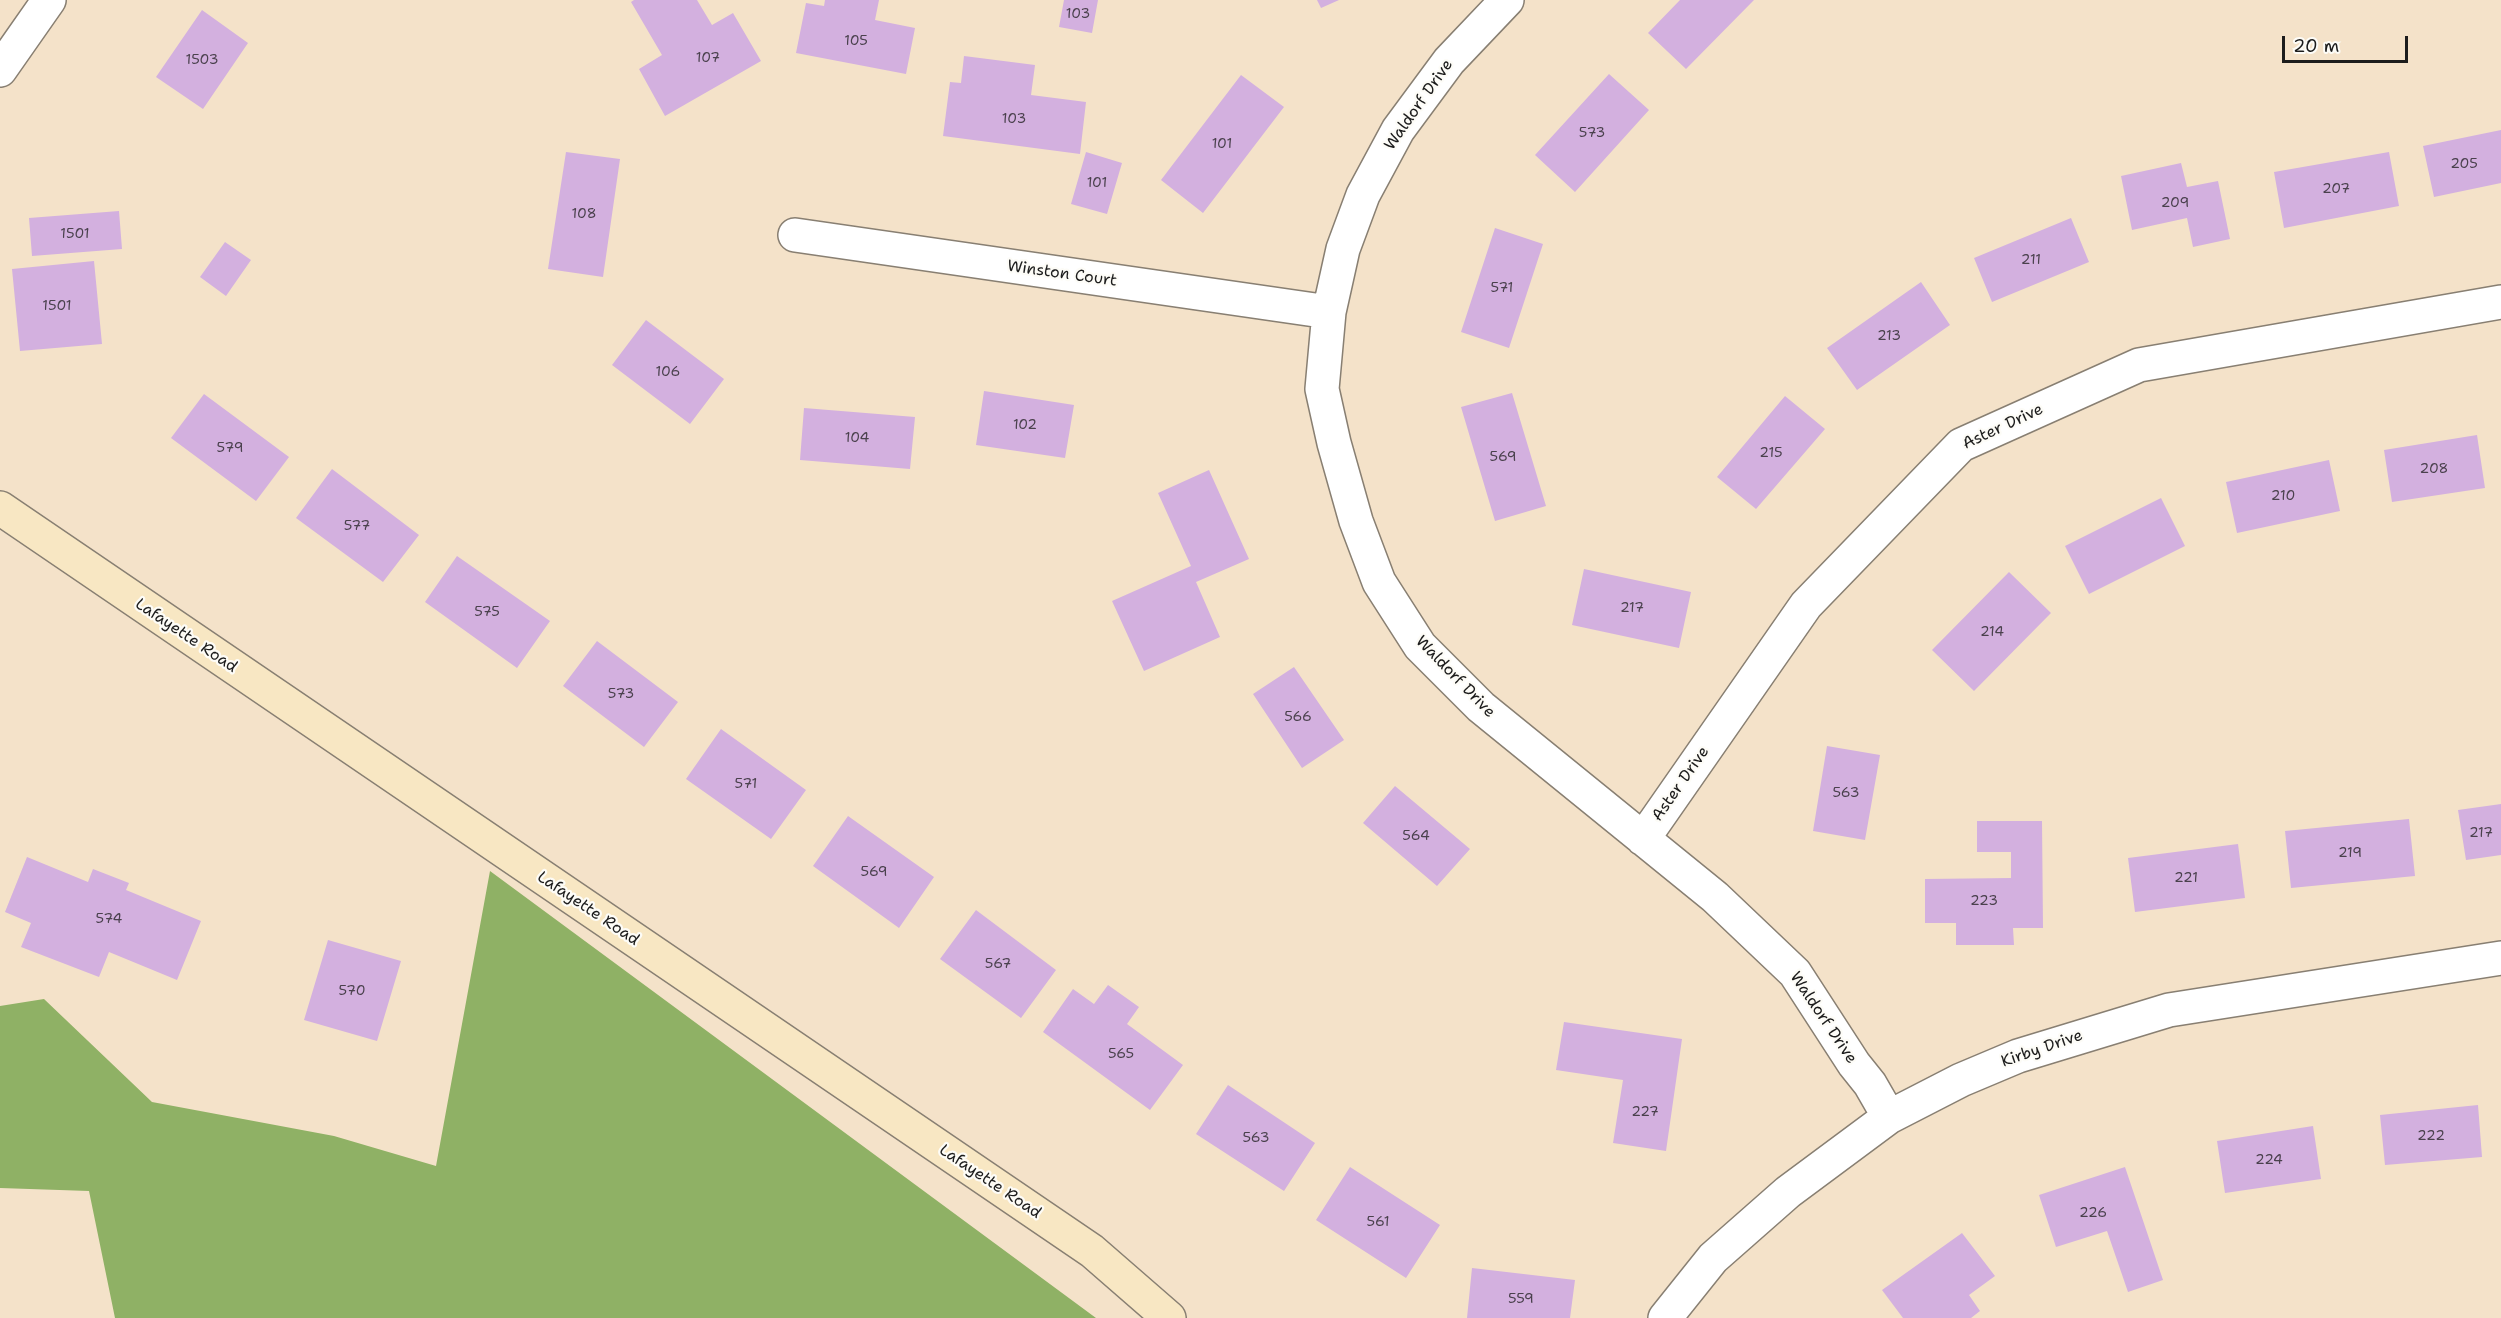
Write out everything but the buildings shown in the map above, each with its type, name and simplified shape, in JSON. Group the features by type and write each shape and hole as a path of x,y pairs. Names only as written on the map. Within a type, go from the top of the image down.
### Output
{"main road":[{"name":"Lafayette Road","path":"0,508 1092,1251 1169,1318"}],"street":[{"path":"0,70 49,0"},
{"name":"Waldorf Drive","path":"1507,0 1449,61 1398,130 1362,195 1343,249 1329,312 1322,389 1334,443 1356,521 1379,582 1420,646 1481,707 1715,897 1795,973 1854,1064 1870,1084 1889,1117"},
{"name":"Winston Court","path":"795,235 1329,312"},
{"name":"Aster Drive","path":"1643,839 1806,605 1961,445 2139,365 2501,302"},
{"name":"Kirby Drive","path":"1665,1318 1713,1258 1788,1192 1889,1117 1961,1080 2018,1056 2169,1010 2501,958"}],"green space":[{"path":"490,871 1096,1318 115,1318 89,1191 0,1188 0,1006 44,999 152,1102 334,1136 436,1166"}]}
